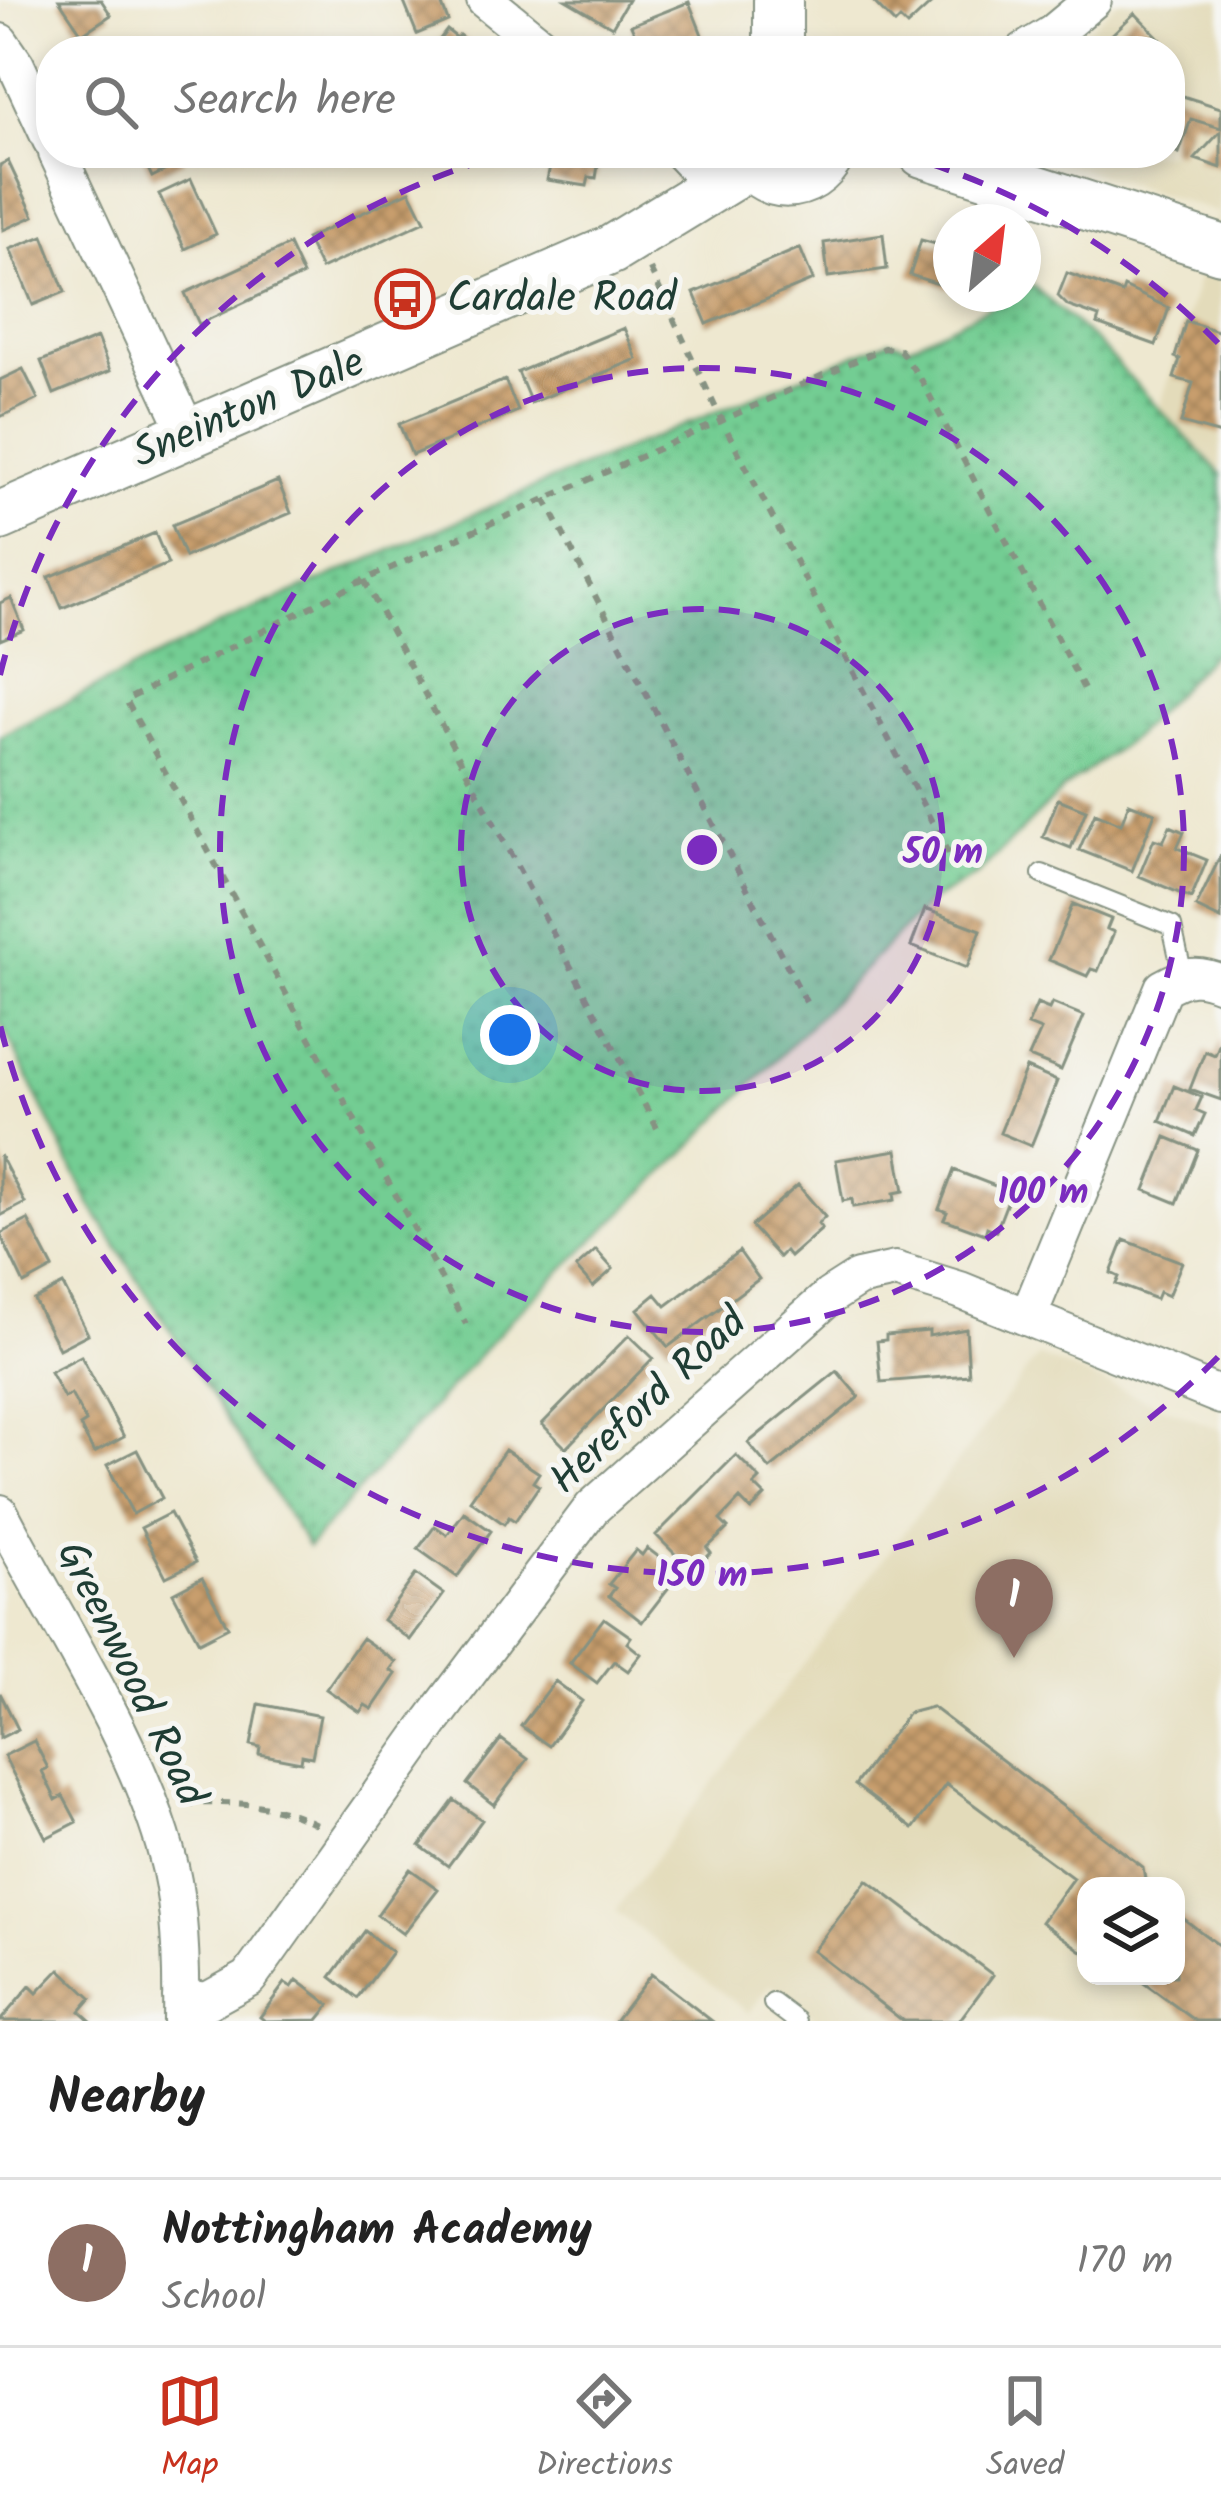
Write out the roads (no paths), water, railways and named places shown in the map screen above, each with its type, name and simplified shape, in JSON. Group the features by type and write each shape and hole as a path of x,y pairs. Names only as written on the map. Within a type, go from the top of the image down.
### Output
{"street":[{"path":"484,0 529,36"},
{"path":"778,0 778,36"},
{"path":"1049,36 1093,0"},
{"path":"0,43 36,108"},
{"path":"64,168 189,435"},
{"name":"Sneinton Dale","path":"0,515 635,237 718,168"},
{"name":"Sneinton Dale","path":"733,168 788,184 815,175 820,168"},
{"path":"974,168 1221,248"},
{"path":"1028,1317 1163,988 1184,976 1221,983"},
{"name":"Hereford Road","path":"181,2009 249,1978 592,1508 830,1296 858,1278 895,1270 1028,1317 1221,1396"},
{"name":"Greenwood Road","path":"0,1513 152,1805 169,1861 181,2009"}],"lane":[{"path":"1042,874 1172,926 1184,976"},
{"path":"773,2003 797,2021"}],"place":[{"name":"Cardale Road","path":"405,299"},
{"name":"Nottingham Academy","path":"1014,1658"}]}
